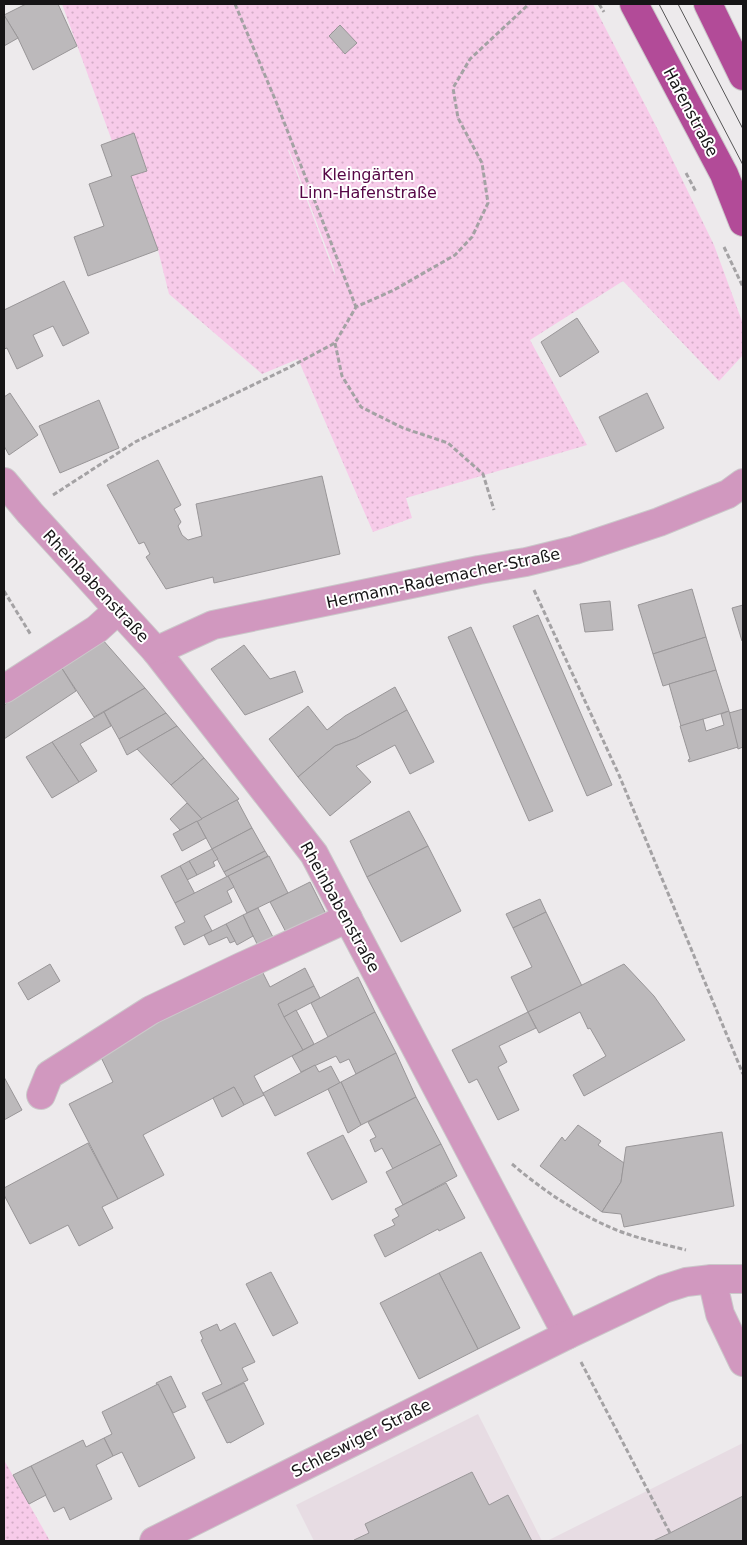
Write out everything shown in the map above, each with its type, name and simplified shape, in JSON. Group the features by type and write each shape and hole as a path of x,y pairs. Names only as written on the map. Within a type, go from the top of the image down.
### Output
{"main road":[{"name":"Hafenstraße","path":"634,4 724,174 743,222"},
{"path":"708,4 743,76"}],"street":[{"name":"Rheinbabenstraße","path":"4,482 156,651 314,854 567,1335"},
{"name":"Hermann-Rademacher-Straße","path":"156,651 213,625 526,562 575,550 659,522 738,490"},
{"path":"4,689 97,629 118,610"},
{"path":"41,1095 49,1075 151,1010 348,918"},
{"name":"Schleswiger Straße","path":"154,1541 567,1335 664,1289 686,1282 743,1278"},
{"path":"712,1279 720,1314 743,1362"}],"path":[{"path":"235,4 277,104 356,307"},
{"path":"30,513 50,497 135,442 288,368 335,343 356,307 394,290 455,255 472,236 488,203 482,163 458,118 452,88 470,59 530,4"},
{"path":"335,343 342,376 361,407 403,428 448,443 483,474 494,510"},
{"path":"533,587 619,775 743,1074"},
{"path":"4,591 47,661"},
{"path":"509,1161 550,1193 606,1226 627,1234 691,1251"},
{"path":"567,1335 670,1533"}],"shaded area":[{"path":"478,1414 542,1541 314,1541 296,1505"},
{"path":"743,1443 743,1541 547,1541"}],"green space":[{"name":"Kleingärten Linn-Hafenstraße","path":"62,4 593,4 658,130 714,245 743,324 743,355 719,381 623,281 530,340 587,445 406,498 412,518 373,532 298,359 262,374 169,294 158,250 131,176 147,170 134,134 112,141","holes":["288,150 289,150 335,275"]},
{"path":"4,1460 50,1541 4,1541"}],"building":[{"path":"26,4 58,4 77,46 33,70 18,38 4,15"},
{"path":"4,15 18,38 4,46"},
{"path":"340,25 357,43 345,54 329,36"},
{"path":"134,133 147,171 131,176 158,250 88,276 74,237 104,226 89,184 112,176 101,145"},
{"path":"64,281 89,333 63,346 53,326 33,335 43,356 17,369 7,348 4,349 4,310"},
{"path":"577,318 599,352 560,377 541,342"},
{"path":"10,393 38,435 9,455 4,446 4,397"},
{"path":"647,393 664,428 616,452 599,417"},
{"path":"99,400 119,448 60,473 39,426"},
{"path":"158,460 181,505 174,509 181,522 178,526 182,535 188,540 202,536 196,504 322,476 340,554 214,583 213,577 166,589 146,557 150,554 144,542 139,544 107,485"},
{"path":"692,589 706,637 653,654 638,605"},
{"path":"610,601 613,630 585,632 580,604"},
{"path":"743,605 743,640 742,641 732,608"},
{"path":"538,615 612,785 587,796 513,626"},
{"path":"471,627 553,811 529,821 448,637"},
{"path":"706,637 716,670 663,686 653,654"},
{"path":"102,639 145,688 94,717 61,667"},
{"path":"244,645 270,679 295,671 303,692 245,715 211,669"},
{"path":"61,667 76,691 4,739 4,705"},
{"path":"716,670 729,711 681,726 669,684"},
{"path":"395,687 407,710 356,738 335,746 298,777 269,739 308,706 327,730 345,716"},
{"path":"145,688 166,713 119,739 104,712"},
{"path":"743,709 743,747 738,749 729,713"},
{"path":"407,710 434,762 410,774 395,745 356,766 371,782 330,816 298,777 335,746 356,738"},
{"path":"729,711 738,747 689,762 688,760 690,759 680,726 703,719 706,731 724,725 721,714"},
{"path":"104,712 111,726 80,744 97,771 79,782 52,742"},
{"path":"166,713 177,726 127,755 119,739"},
{"path":"177,726 204,758 171,785 137,749"},
{"path":"52,742 79,782 52,798 26,757"},
{"path":"204,758 239,799 202,819 171,785"},
{"path":"237,800 252,828 212,849 197,821"},
{"path":"187,803 202,819 180,830 170,819"},
{"path":"409,811 428,846 367,877 350,841"},
{"path":"197,821 206,838 182,851 173,834"},
{"path":"252,828 265,851 224,872 212,849"},
{"path":"428,846 461,911 401,942 367,877"},
{"path":"212,849 218,859 213,862 215,866 197,875 189,861"},
{"path":"265,851 268,856 227,877 224,872"},
{"path":"269,856 288,893 247,913 228,876"},
{"path":"189,861 197,875 187,880 180,866"},
{"path":"180,866 195,894 175,903 161,876"},
{"path":"228,876 234,887 227,891 232,902 204,916 212,931 184,945 175,927 185,922 175,903"},
{"path":"310,882 326,914 287,934 270,902"},
{"path":"540,899 546,912 513,928 506,914"},
{"path":"258,908 275,941 259,948 243,915"},
{"path":"546,912 582,986 528,1012 511,977 532,967 513,928"},
{"path":"243,915 253,936 237,945 226,924"},
{"path":"226,924 235,941 230,943 227,937 209,945 204,935"},
{"path":"50,964 60,981 28,1000 18,983"},
{"path":"624,964 654,996 685,1040 584,1096 573,1075 606,1056 590,1028 588,1029 580,1012 539,1033 528,1012"},
{"path":"259,965 270,987 305,968 314,986 278,1004 303,1050 254,1076 264,1095 244,1105 234,1087 143,1135 164,1175 118,1199 69,1104 113,1082 97,1049"},
{"path":"358,977 375,1012 328,1037 311,1003"},
{"path":"314,986 320,998 284,1017 278,1004"},
{"path":"296,1010 314,1044 303,1050 284,1017"},
{"path":"375,1012 396,1053 356,1074 349,1059 340,1063 336,1056 301,1072 292,1056"},
{"path":"528,1012 536,1028 499,1046 507,1062 498,1067 519,1110 498,1120 477,1079 469,1083 452,1050"},
{"path":"396,1053 416,1097 361,1125 341,1082"},
{"path":"315,1065 319,1072 331,1066 340,1083 275,1116 263,1093"},
{"path":"4,1077 22,1110 4,1120"},
{"path":"341,1082 361,1125 348,1133 328,1089"},
{"path":"234,1087 244,1105 222,1117 213,1098"},
{"path":"416,1097 441,1144 393,1169 382,1148 375,1152 370,1140 376,1137 368,1122"},
{"path":"578,1125 601,1141 598,1145 624,1163 621,1182 602,1212 540,1166 562,1137 565,1141"},
{"path":"722,1132 734,1206 624,1227 621,1214 602,1212 621,1182 626,1147"},
{"path":"343,1135 367,1182 332,1200 307,1153"},
{"path":"88,1143 118,1199 102,1207 113,1228 79,1246 68,1225 30,1244 4,1195 4,1188"},
{"path":"441,1144 457,1176 403,1205 386,1172"},
{"path":"446,1183 465,1218 439,1231 438,1229 385,1257 374,1235 395,1225 392,1220 399,1216 395,1209"},
{"path":"481,1252 520,1328 478,1349 439,1273"},
{"path":"271,1272 298,1323 273,1336 246,1284"},
{"path":"439,1273 478,1349 419,1379 380,1303"},
{"path":"235,1323 255,1362 242,1368 248,1380 206,1401 202,1393 222,1384 201,1340 203,1339 200,1332 217,1324 220,1331"},
{"path":"171,1376 186,1407 173,1413 156,1383"},
{"path":"244,1383 264,1424 227,1443 206,1401"},
{"path":"158,1384 195,1458 139,1487 122,1452 113,1456 104,1438 112,1434 102,1412"},
{"path":"104,1438 113,1456 96,1465 112,1499 70,1520 64,1507 54,1512 31,1466 83,1440 86,1447"},
{"path":"31,1466 46,1495 29,1504 13,1475"},
{"path":"472,1472 489,1505 508,1495 532,1541 354,1540 369,1533 365,1524"},
{"path":"743,1496 743,1541 653,1541 670,1533"}],"tram line":[{"path":"659,4 743,165"},
{"path":"678,4 743,129"}]}
